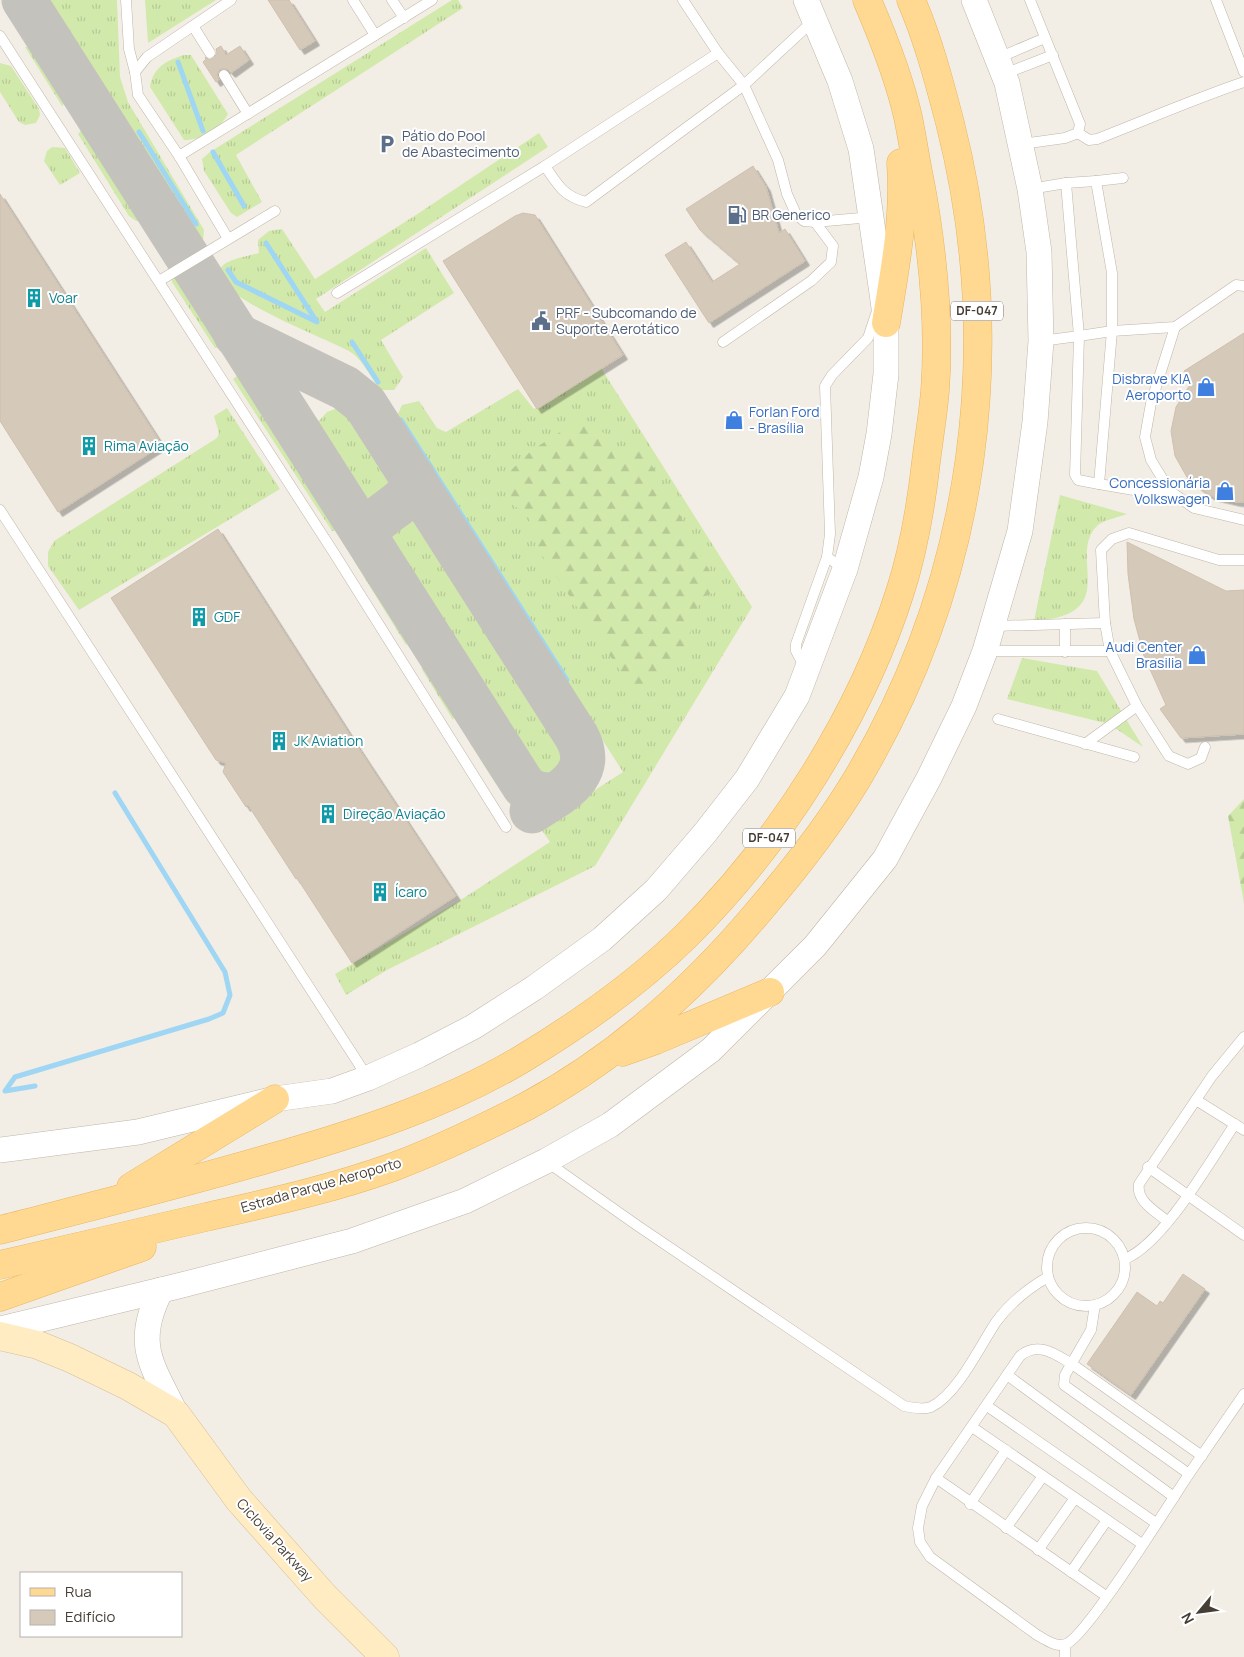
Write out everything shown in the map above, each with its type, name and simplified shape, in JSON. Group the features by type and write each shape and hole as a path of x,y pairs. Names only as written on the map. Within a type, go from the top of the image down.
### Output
{"main road":[{"name":"DF-047","path":"0,1230 331,1141 395,1119 456,1094 520,1060 572,1027 633,983 684,938 734,885 781,823 816,770 848,715 873,665 900,592 919,521 935,388 931,246 907,113 886,47 867,0"},
{"name":"Estrada Parque Aeroporto","path":"0,1265 238,1210 393,1167 470,1134 530,1104 631,1037 683,992 742,931 814,844 857,779 899,700 935,610 957,535 970,457 977,398 979,340 974,241 960,163 939,79 911,0"},
{"path":"886,47 904,195 886,323"},
{"path":"597,1061 656,1040 770,992"},
{"path":"106,1202 275,1100"},
{"path":"0,1298 97,1264 238,1210"},
{"name":"Ciclovia Parkway","path":"0,1336 38,1345 70,1358 128,1386 176,1414 239,1500 326,1597 385,1657"}],"street":[{"path":"0,1329 352,1241 465,1201 546,1161 610,1124 711,1050 815,946 885,858 929,778 964,706 994,626 1020,531 1035,422 1041,341 1039,252 1030,189 1022,144 1000,66 974,0"},
{"path":"0,1150 138,1132 275,1100 332,1091 368,1078 473,1027 534,988 602,939 656,890 746,779 797,696 807,671 836,563 871,477 879,434 886,374 886,323 873,217 861,150 840,82 810,10"},
{"name":"Ciclovia Parkway","path":"161,1290 148,1319 146,1341 150,1360 176,1414"}],"lane":[{"path":"126,0 130,49 138,95 179,156 228,238"},
{"path":"135,72 146,56 231,0"},
{"path":"353,0 375,35"},
{"path":"392,0 404,18"},
{"path":"179,156 432,0"},
{"path":"683,0 718,53 744,85 778,160 787,194 796,214 804,220 815,222 873,217"},
{"path":"1030,0 1080,124 1078,133"},
{"path":"1216,0 1244,72"},
{"path":"545,166 561,190 574,199 586,202 744,85 810,10"},
{"path":"193,26 210,53"},
{"path":"0,36 334,553 506,827"},
{"path":"1000,66 1046,38"},
{"path":"337,293 545,166 718,53"},
{"path":"1000,66 1053,55"},
{"path":"224,75 248,114"},
{"path":"1078,133 1089,140 1097,140 1142,122 1184,102 1244,82"},
{"path":"1022,144 1065,138 1078,133"},
{"path":"1030,189 1066,183 1122,178"},
{"path":"1096,181 1112,273 1112,331 1099,484"},
{"path":"1066,183 1079,336 1075,476 1078,480 1157,494 1170,491"},
{"path":"158,281 275,211"},
{"path":"723,342 811,281 831,262 833,246 815,222"},
{"path":"1041,341 1112,331 1175,327 1236,285 1244,286"},
{"path":"836,563 830,534 825,386 832,375 868,338 882,293"},
{"path":"1175,327 1151,403 1145,437 1151,460 1170,491 1194,508 1244,520"},
{"path":"0,510 368,1078"},
{"path":"1205,747 1201,758 1188,764 1169,756 1137,706 1110,652 1101,550 1112,539 1129,533 1219,560 1244,560"},
{"path":"994,626 1106,623"},
{"path":"1065,624 1065,652"},
{"path":"985,651 1110,652"},
{"path":"1085,744 1137,706"},
{"path":"998,719 1134,757"},
{"path":"1167,1221 1144,1202 1137,1192 1138,1184 1212,1076 1244,1037"},
{"path":"1196,1100 1244,1130"},
{"path":"1125,1259 1143,1249 1167,1221 1235,1124"},
{"path":"546,1161 638,1226 904,1406 917,1409 930,1407 938,1402 952,1388 997,1320 1017,1298 1029,1288 1048,1277"},
{"path":"1148,1167 1186,1196 1244,1235"},
{"path":"1083,1227 1098,1229 1110,1235 1120,1246 1125,1259 1122,1283 1106,1301 1095,1306 1083,1306 1066,1300 1052,1288 1046,1263 1050,1249 1058,1238 1070,1230 1083,1227"},
{"path":"1095,1306 1091,1330 1063,1382 1071,1392 1190,1474"},
{"path":"1202,1456 1072,1364 1049,1351 1032,1349 1020,1356 936,1478 922,1506 918,1528 920,1542 930,1557 1037,1635 1056,1645 1065,1645 1078,1635 1106,1596 1190,1474 1244,1394"},
{"path":"1007,1375 1174,1497"},
{"path":"986,1406 1156,1523"},
{"path":"972,1427 1142,1544"},
{"path":"970,1504 1006,1450"},
{"path":"1006,1528 1043,1476"},
{"path":"936,1478 970,1504 1106,1596"},
{"path":"1038,1550 1075,1498"},
{"path":"1071,1572 1107,1520"},
{"path":"1065,1645 1066,1657"}],"green space":[{"path":"43,0 117,0 120,77 128,102 204,230 203,242 198,244 53,20"},
{"path":"145,0 216,0 148,43"},
{"path":"452,0 458,0 463,8 236,155 262,202 237,217 231,213 204,171 202,159 210,152"},
{"path":"32,46 38,49 63,85 68,97 62,106 25,47"},
{"path":"191,55 228,114 215,129 191,140 184,140 150,87 151,80 161,66 172,59"},
{"path":"0,63 11,66 39,109 40,115 36,123 25,125 19,122 0,92"},
{"path":"82,129 88,130 93,134 141,211 144,217 143,221 136,221 129,216 78,134"},
{"path":"539,133 548,147 316,299 325,312 426,248 454,293 381,340 403,377 394,390 380,390 364,365 352,353 275,317 233,292 221,280 220,269 223,266 232,260 259,253 258,240 269,231 282,229 315,279"},
{"path":"52,147 65,148 80,173 60,185 44,161 47,151"},
{"path":"177,275 191,287 210,316 220,344 218,348 215,348 172,282 172,278"},
{"path":"601,368 752,607 595,866 387,970 346,995 335,974 459,901 550,842 539,826 623,772 396,418 402,405 419,401 437,428 446,432 518,389 534,409"},
{"path":"238,375 253,384 336,510 342,523 339,530 332,531 233,379"},
{"path":"227,408 280,489 79,610 48,566 48,552 54,541 217,438 219,433 214,416"},
{"path":"338,408 354,411 382,448 393,473 391,489 386,494 373,499 358,496 345,482 325,451 320,441 316,424 327,412"},
{"path":"589,423 604,433 617,463 637,443 670,493 694,545 721,590 700,598 688,642 658,680 641,688 629,684 537,548 528,514 506,501 508,473 532,450 571,425"},
{"path":"1060,495 1127,514 1098,525 1090,537 1087,552 1088,582 1086,596 1078,608 1062,616 1034,621"},
{"path":"407,517 426,521 444,539 567,744 563,763 546,774 535,771 526,761 401,567 391,546 390,539 394,526"},
{"path":"359,557 365,557 371,564 384,581 404,615 410,632 410,638 406,645 354,561"},
{"path":"1022,658 1097,671 1143,747 1109,724 1007,699"},
{"path":"421,668 437,675 450,687 456,702 453,720"},
{"path":"470,743 482,746 494,755 498,761 501,767 501,774 500,781 496,784"},
{"path":"1244,799 1244,903 1228,816"}],"building":[{"path":"268,0 289,0 315,41 300,50"},
{"path":"221,46 226,55 240,46 249,60 231,73 227,69 220,69 217,75 219,80 216,82 203,62 206,59 205,57 210,60 214,58 217,53 216,49"},
{"path":"753,166 766,187 779,233 785,229 805,261 709,323 665,255 686,242 712,282 740,264 700,230 686,209"},
{"path":"0,194 162,445 58,512 0,421"},
{"name":"PRF - Subcomando de Suporte Aerotático","path":"523,213 535,215 623,355 537,409 443,261 515,216"},
{"path":"1244,333 1244,502 1237,502 1211,496 1188,479 1175,456 1171,431 1176,407 1191,383 1184,371"},
{"path":"218,529 456,896 352,963 248,805 246,807 223,772 226,763 216,760 111,598"},
{"path":"1127,542 1226,591 1244,590 1244,734 1181,738 1160,709 1166,705 1144,656 1134,619 1128,574"},
{"path":"1183,1274 1205,1289 1131,1395 1087,1364 1137,1292 1157,1306 1160,1301 1163,1303"}],"waterway":[{"path":"178,62 203,131"},
{"path":"139,132 196,224"},
{"path":"213,152 244,206"},
{"path":"228,270 236,282 317,322 266,243"},
{"path":"352,342 378,382"},
{"path":"401,420 567,680"},
{"path":"35,1086 5,1091 15,1077 209,1019 223,1013 230,995 225,972 115,793"}],"taxiway":[{"path":"24,0 524,786 540,794 558,794"},
{"path":"236,335 345,388 365,404 577,737 582,751 579,773 564,790 532,811"},
{"path":"370,543 370,532 374,524 406,497 411,488 413,478"}],"place":[{"name":"Pátio do Pool de Abastecimento","path":"387,144"},
{"name":"BR Generico","path":"737,215"},
{"name":"Voar","path":"34,298"},
{"name":"PRF - Subcomando de Suporte Aerotático","path":"541,321"},
{"name":"Disbrave KIA Aeroporto","path":"1206,387"},
{"name":"Forlan Ford - Brasília","path":"734,420"},
{"name":"Rima Aviação","path":"89,446"},
{"name":"Concessionária Volkswagen","path":"1225,491"},
{"name":"GDF","path":"199,617"},
{"name":"Audi Center Brasilia","path":"1197,655"},
{"name":"JK Aviation","path":"279,741"},
{"name":"Direção Aviação","path":"328,814"},
{"name":"Ícaro","path":"380,892"}]}
